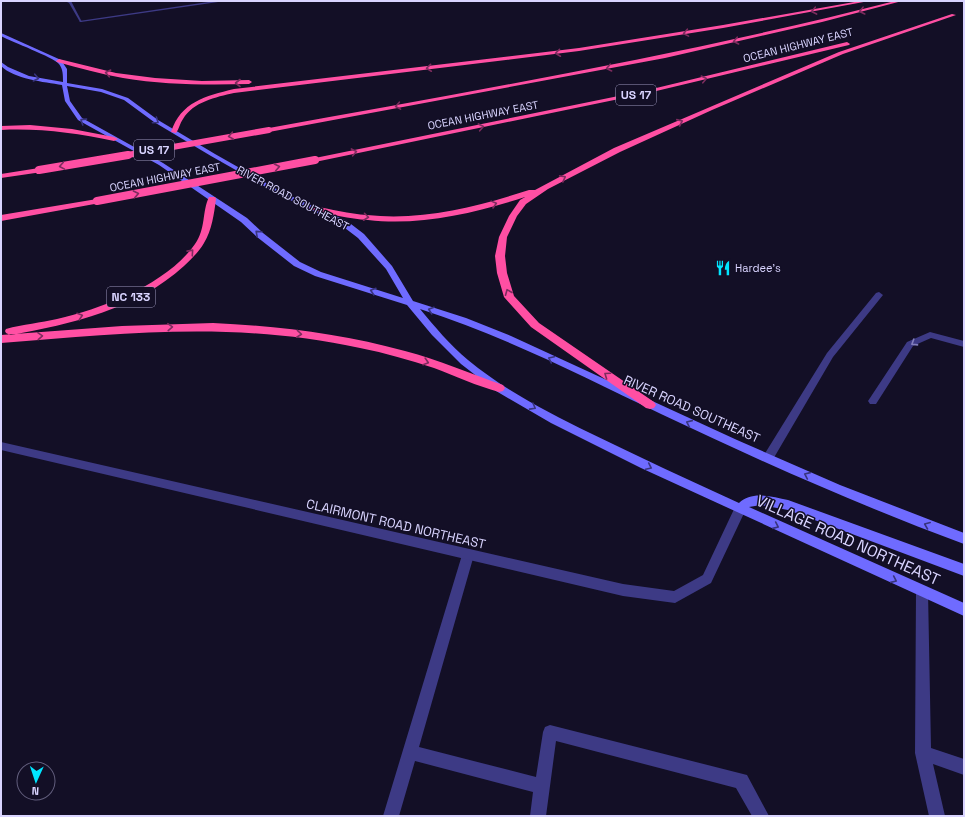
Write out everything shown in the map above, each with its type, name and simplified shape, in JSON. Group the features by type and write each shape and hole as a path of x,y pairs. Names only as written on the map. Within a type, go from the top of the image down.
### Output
{"highway":[{"path":"174,132 178,119 198,102 216,95 239,90 560,53 663,38 866,1"},
{"name":"OCEAN HIGHWAY EAST","path":"1,176 270,130 603,69 794,29 900,1"},
{"name":"OCEAN HIGHWAY EAST","path":"1,218 315,160 595,104 726,74 957,15 841,53 617,150 545,187"},
{"path":"59,60 125,76 172,81 247,83 318,80"},
{"path":"1,128 43,127 75,131 114,139"},
{"path":"314,208 368,218 411,218 458,214 500,203 545,187"},
{"path":"545,187 524,202 513,216 503,237 500,256 502,272 509,297 535,325 650,405"},
{"name":"NC 133","path":"1,332 68,319 112,305 151,288 179,266 199,244 209,222 212,199"},
{"path":"1,339 180,327 243,328 308,335 368,346 427,362 499,388"}],"main road":[{"path":"1,34 59,60"},
{"name":"RIVER ROAD SOUTHEAST","path":"59,60 64,66 66,84 64,93 71,110 80,119 161,164 244,220 260,235 297,264 318,274 463,320 508,338 650,405 768,458 850,494 964,539"},
{"name":"RIVER ROAD SOUTHEAST","path":"1,63 6,68 21,74 102,91 122,97 174,132 280,193 344,223 361,236 389,268 410,303 435,333 464,362 499,388 555,420 645,466 740,510"},
{"path":"740,510 747,502 761,500 788,505 964,570"},
{"name":"VILLAGE ROAD NORTHEAST","path":"740,510 964,610"}],"street":[{"path":"28,1 43,1"},
{"path":"67,1 80,21 223,1"},
{"path":"768,458 830,355 879,295"},
{"path":"873,401 910,344 930,335 964,344"},
{"name":"CLAIRMONT ROAD NORTHEAST","path":"1,446 624,590 675,597 707,579 740,510"},
{"path":"390,816 468,555"},
{"path":"922,592 923,753 937,816"},
{"path":"538,816 550,732 741,781 761,816"},
{"path":"409,752 542,786 544,777"},
{"path":"923,753 964,767"}],"place":[{"name":"Hardee's","path":"723,268"}]}
